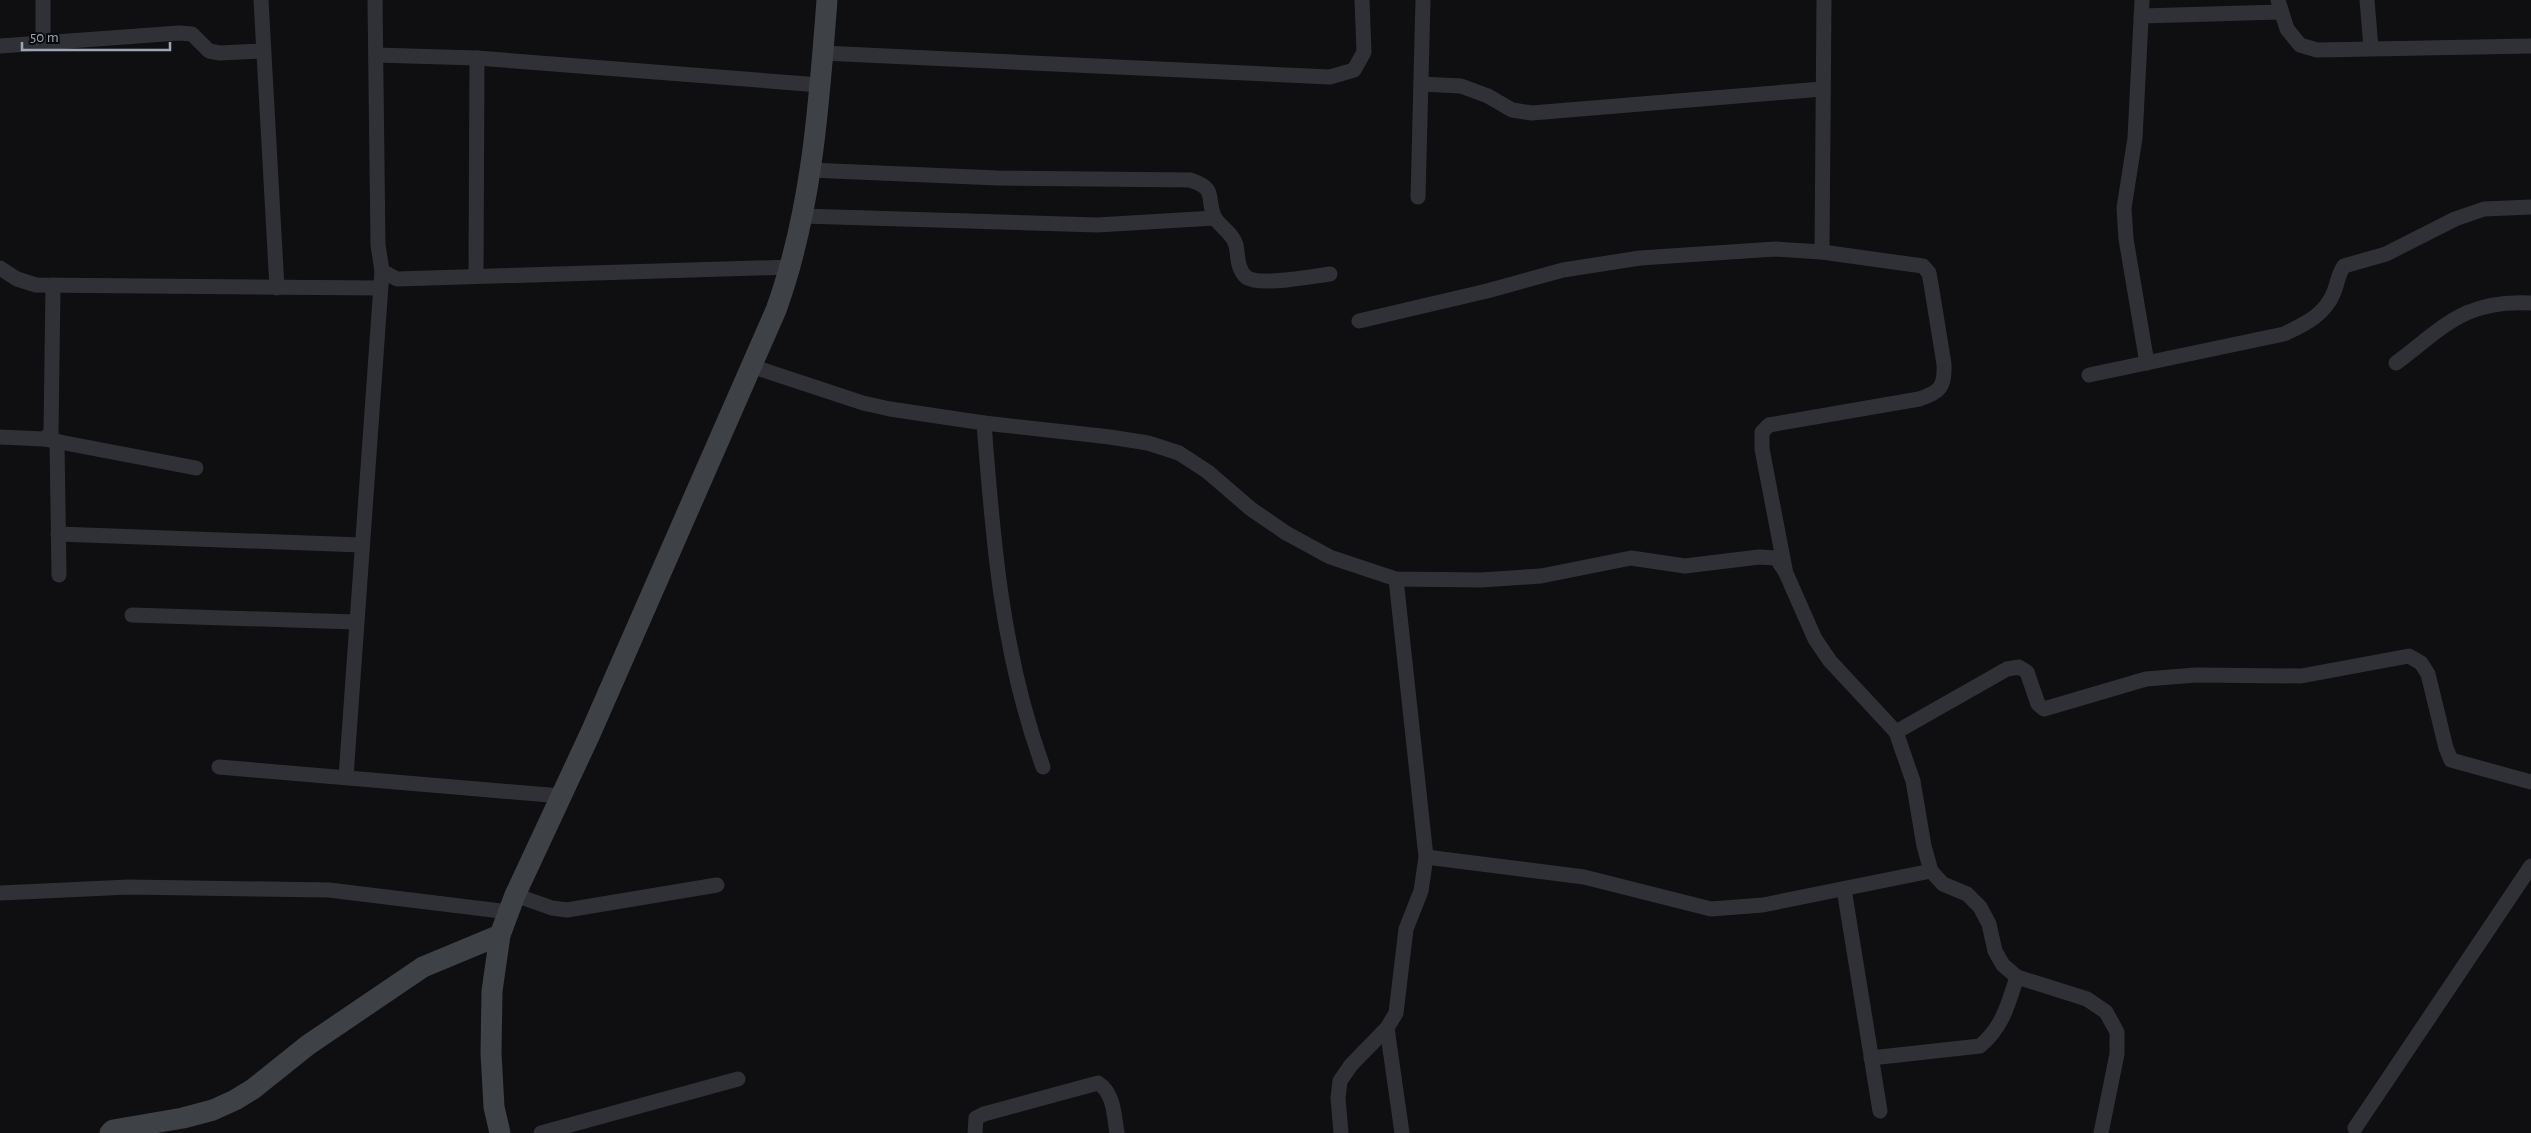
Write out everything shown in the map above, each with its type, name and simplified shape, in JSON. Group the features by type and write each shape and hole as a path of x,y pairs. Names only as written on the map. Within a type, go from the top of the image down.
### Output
{"main road":[{"path":"500,1133 494,1107 491,1052 492,991 500,935 512,903 776,310 792,267 809,170 820,86 828,0"},
{"path":"110,1133 113,1130 182,1118 213,1110 235,1100 253,1089 316,1040 422,967 500,935"}],"street":[{"path":"43,0 43,43"},
{"path":"261,0 277,288"},
{"path":"346,778 355,622 382,271 378,246 375,0"},
{"path":"823,53 1330,77 1354,70 1364,52 1362,0"},
{"path":"1418,196 1423,0"},
{"path":"1822,252 1824,0"},
{"path":"2142,0 2135,138 2124,208 2126,238 2147,363"},
{"path":"2368,0 2371,48"},
{"path":"2141,16 2279,6 2287,29 2300,45 2317,50 2531,46"},
{"path":"0,46 179,33 192,34 209,51 220,53 263,51"},
{"path":"376,55 477,58 820,86"},
{"path":"476,276 477,58"},
{"path":"1421,84 1461,86 1488,96 1512,110 1532,113 1822,89"},
{"path":"809,170 998,178 1190,180 1202,184 1210,196 1215,218 1228,230 1236,243 1238,264 1246,277 1260,281 1330,274"},
{"path":"2089,375 2284,334 2307,323 2323,311 2334,291 2338,274 2344,266 2386,254 2455,219 2484,209 2531,207"},
{"path":"802,216 1097,225 1215,218"},
{"path":"1359,321 1487,292 1563,270 1605,262 1748,250 1822,252 1922,266 1929,273 1944,376 1941,388 1931,395 1919,399 1769,426 1762,432 1762,449 1786,571 1815,639 1830,661 1896,732 1913,781 1924,846 1931,871 1943,884 1967,894 1980,907 1989,924 1995,951 2002,965 2017,977 2087,999 2106,1012 2117,1032 2117,1054 2101,1133"},
{"path":"382,271 397,279 792,267"},
{"path":"0,268 17,279 36,285 380,288"},
{"path":"53,285 52,422 50,440 58,534 59,575"},
{"path":"2396,363 2458,317 2474,308 2496,303 2531,303"},
{"path":"750,366 864,403 984,423 1110,437 1148,443 1179,452 1208,472 1252,509 1286,533 1330,558 1396,579 1481,580 1540,576 1632,558 1685,566 1776,558 1786,571"},
{"path":"984,423 992,532 1001,598 1025,718 1043,767"},
{"path":"0,437 50,440 196,468"},
{"path":"58,534 361,545"},
{"path":"1341,1133 1338,1098 1340,1081 1351,1065 1387,1028 1396,1013 1406,929 1421,891 1426,857 1396,579"},
{"path":"132,615 355,622"},
{"path":"1896,732 2007,669 2019,667 2027,672 2038,704 2044,709 2146,679 2196,674 2301,676 2409,656 2421,663 2428,674 2446,748 2451,760 2531,782"},
{"path":"219,766 561,796"},
{"path":"1426,857 1584,878 1711,909 1763,905 1931,871"},
{"path":"2355,1128 2531,866"},
{"path":"0,893 129,887 320,890 512,903 567,910 717,885"},
{"path":"1844,889 1880,1110"},
{"path":"1871,1058 1980,1046 1992,1036 2001,1022 2017,977"},
{"path":"1387,1028 1402,1133"},
{"path":"541,1133 738,1079"},
{"path":"975,1133 976,1118 984,1114 1098,1083 1105,1088 1110,1096 1117,1133"}]}
